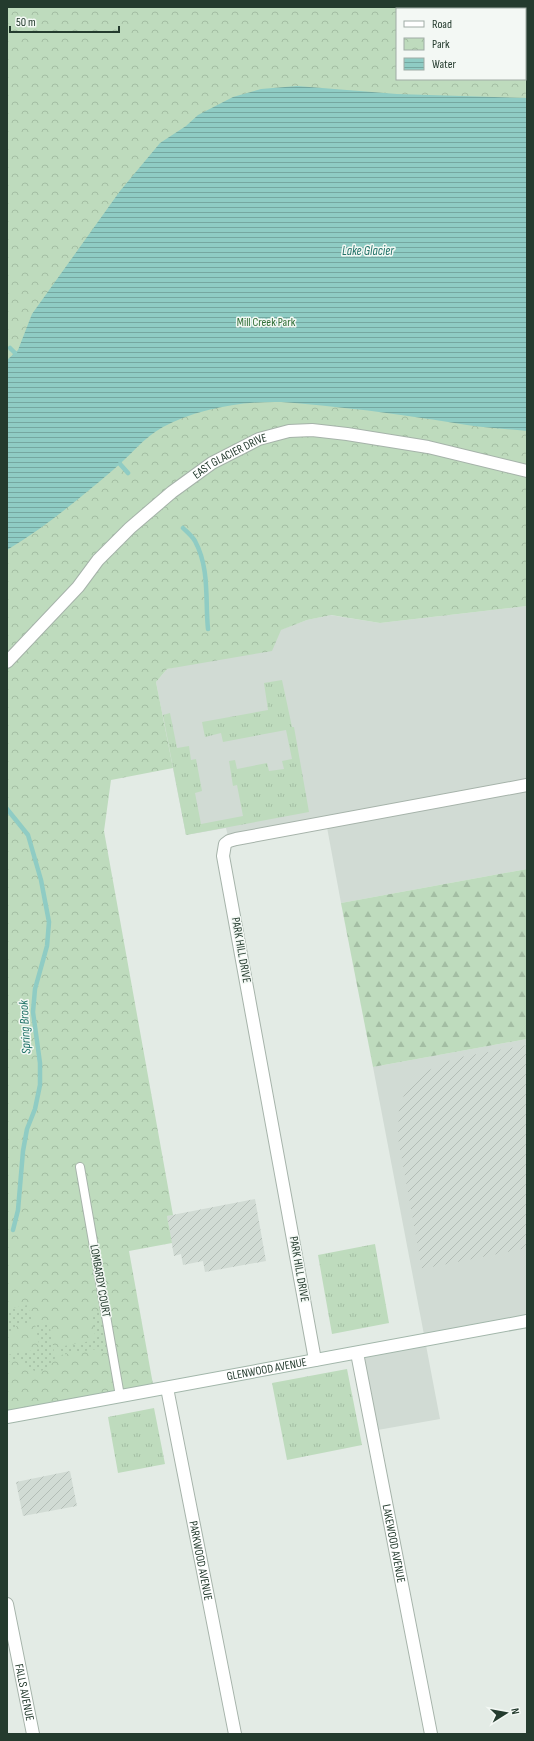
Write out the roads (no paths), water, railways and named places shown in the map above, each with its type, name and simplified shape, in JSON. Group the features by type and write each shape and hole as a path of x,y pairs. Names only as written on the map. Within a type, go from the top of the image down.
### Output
{"street":[{"name":"EAST GLACIER DRIVE","path":"7,662 78,587 98,560 130,528 172,492 212,463 259,439 289,431 312,430 347,434 428,447 527,471"},
{"name":"PARK HILL DRIVE","path":"315,1360 223,856 225,844 236,839 527,785"},
{"name":"GLENWOOD AVENUE","path":"7,1417 527,1321"},
{"name":"LAKEWOOD AVENUE","path":"357,1353 431,1734"},
{"name":"PARKWOOD AVENUE","path":"167,1388 235,1734"},
{"name":"FALLS AVENUE","path":"7,1604 33,1734"}],"lane":[{"name":"LOMBARDY COURT","path":"80,1167 120,1396"}],"water":[{"name":"Lake Glacier","path":"297,86 397,94 527,98 527,431 474,426 384,413 294,403 267,402 220,407 190,415 156,431 75,502 35,532 7,550 7,360 18,350 32,314 120,191 160,143 186,126 198,115 233,97 261,89"}],"waterway":[{"path":"10,348 15,353"},
{"path":"120,464 128,473"},
{"path":"183,528 195,541 203,562 206,585 208,629"},
{"name":"Spring Brook","path":"7,809 28,835 41,880 49,922 47,946 35,989 33,1012 40,1063 40,1085 35,1109 27,1129 23,1151 18,1210 13,1230"}],"park label":[{"name":"Mill Creek Park","path":"266,322"}]}
